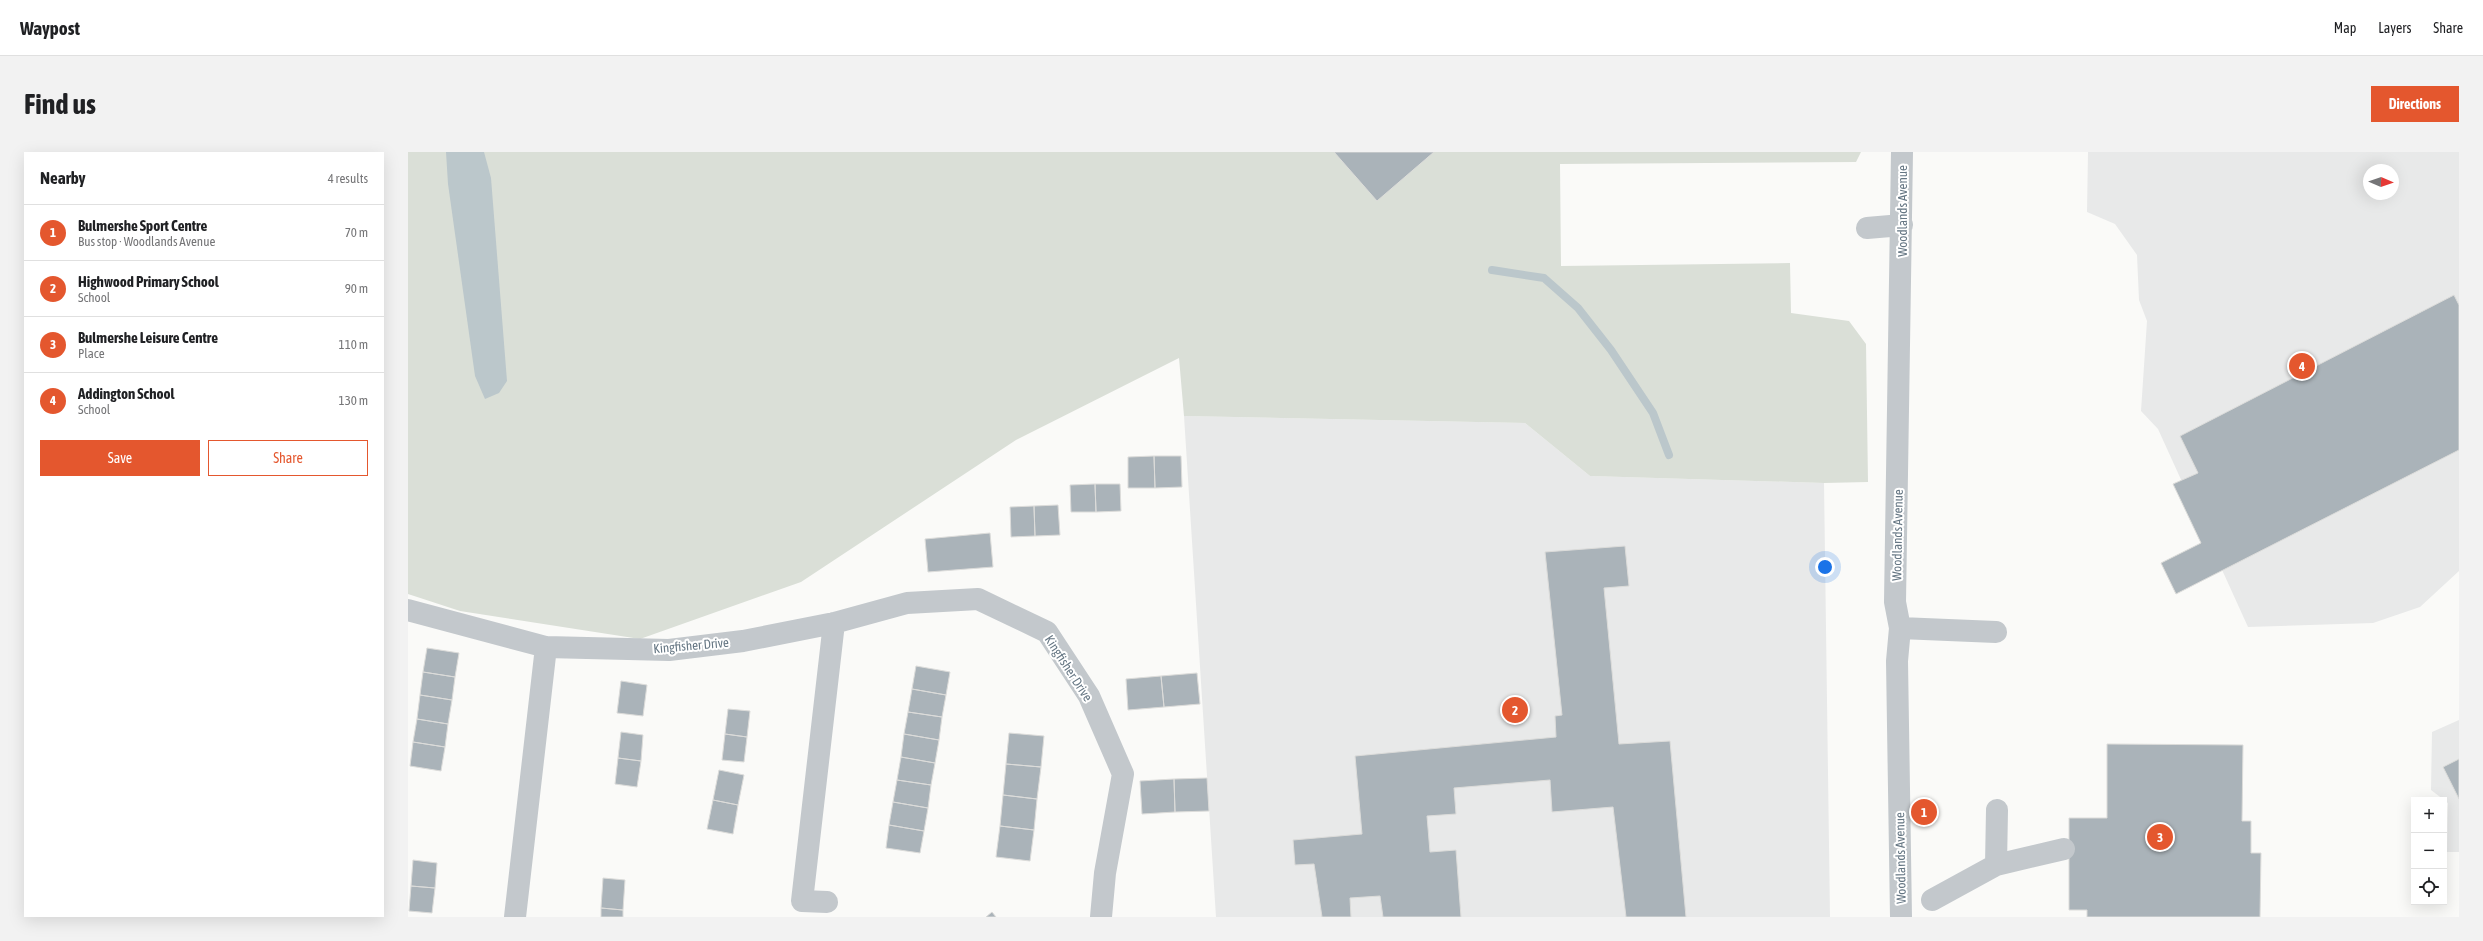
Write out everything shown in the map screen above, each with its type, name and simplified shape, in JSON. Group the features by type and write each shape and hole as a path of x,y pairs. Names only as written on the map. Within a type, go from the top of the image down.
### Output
{"street":[{"name":"Woodlands Avenue","path":"1901,917 1898,668 1900,628 1895,602 1902,152"},
{"path":"1867,228 1902,225"},
{"name":"Kingfisher Drive","path":"408,610 546,647 669,650 743,641 834,623 907,603 978,599 1047,632 1089,696 1123,774 1105,873 1101,917"},
{"path":"828,902 801,909 834,623"},
{"path":"1900,628 1996,632"},
{"path":"515,917 546,647"},
{"path":"1996,865 1997,810"},
{"path":"1932,900 1996,865 2064,849"}],"shaded area":[{"path":"408,152 1861,152 1856,162 1560,164 1561,266 1790,263 1791,313 1849,321 1866,344 1868,482 1824,483 1590,476 1525,423 1184,416 1179,358 1016,440 801,582 640,639 460,611 408,594"},
{"path":"446,152 484,152 491,178 507,381 499,393 485,399 475,376 448,184"},
{"path":"2088,152 2459,152 2459,571 2420,607 2373,623 2248,627 2158,429 2141,411 2147,321 2139,300 2137,255 2115,224 2087,212"},
{"path":"1184,416 1525,423 1590,476 1824,483 1830,917 1216,917"},
{"path":"2459,720 2459,852 2447,852 2447,797 2440,797 2431,790 2432,732"}],"building":[{"path":"1334,152 1434,152 1377,201"},
{"path":"2454,295 2459,305 2459,450 2176,594 2161,563 2201,543 2173,484 2198,473 2180,436"},
{"path":"1154,456 1155,488 1128,488 1128,457"},
{"path":"1154,456 1181,456 1182,487 1155,488"},
{"path":"1095,484 1096,512 1071,512 1070,485"},
{"path":"1095,484 1120,484 1121,511 1096,512"},
{"path":"1058,505 1060,535 1035,536 1034,506"},
{"path":"1034,506 1035,536 1011,537 1010,507"},
{"path":"990,533 993,567 928,572 925,539"},
{"path":"1625,546 1629,586 1604,588 1619,744 1670,741 1686,917 1626,917 1613,807 1552,812 1550,780 1454,788 1456,814 1427,816 1430,852 1456,850 1461,917 1383,917 1380,896 1350,898 1351,917 1322,917 1314,864 1295,865 1293,840 1362,834 1355,756 1556,737 1555,716 1562,715 1545,552"},
{"path":"427,648 459,653 455,677 423,672"},
{"path":"916,666 950,672 946,695 912,689"},
{"path":"423,672 455,677 452,700 420,695"},
{"path":"1197,673 1200,704 1164,707 1161,676"},
{"path":"1161,676 1164,707 1128,710 1126,679"},
{"path":"621,681 647,685 643,716 617,713"},
{"path":"912,689 946,695 942,717 908,712"},
{"path":"420,695 452,700 448,724 417,719"},
{"path":"728,709 750,711 747,737 725,734"},
{"path":"908,712 942,717 939,740 904,734"},
{"path":"417,719 448,724 445,747 413,742"},
{"path":"621,732 643,735 641,761 618,758"},
{"path":"1009,733 1044,736 1041,767 1006,764"},
{"path":"725,734 747,737 744,762 722,760"},
{"path":"904,734 939,740 935,763 901,757"},
{"path":"413,742 445,747 441,771 410,766"},
{"path":"2107,744 2243,745 2242,821 2251,821 2251,853 2261,853 2260,917 2087,917 2087,910 2069,910 2069,818 2107,818"},
{"path":"901,757 935,763 931,785 897,780"},
{"path":"618,758 641,761 637,787 615,784"},
{"path":"2459,759 2459,799 2443,767"},
{"path":"1006,764 1041,767 1037,799 1003,795"},
{"path":"719,770 744,775 738,805 713,800"},
{"path":"1207,778 1209,811 1175,812 1174,779"},
{"path":"1174,779 1175,812 1142,814 1140,781"},
{"path":"897,780 931,785 928,808 893,802"},
{"path":"1003,795 1037,799 1034,830 1000,826"},
{"path":"713,800 738,805 733,834 707,829"},
{"path":"893,802 928,808 924,831 889,825"},
{"path":"889,825 924,831 920,853 886,848"},
{"path":"1000,826 1034,830 1030,861 996,857"},
{"path":"413,860 437,863 435,888 411,886"},
{"path":"603,878 625,880 623,910 601,908"},
{"path":"411,886 435,888 432,913 409,911"},
{"path":"601,908 623,910 623,917 601,917"},
{"path":"992,912 996,917 986,917"}],"waterway":[{"path":"1492,270 1544,278 1578,308 1611,350 1653,413 1669,455"}],"place":[{"name":"Addington School","path":"2302,366"},
{"name":"Highwood Primary School","path":"1515,710"},
{"name":"Bulmershe Sport Centre","path":"1924,812"},
{"name":"Bulmershe Leisure Centre","path":"2160,837"}]}
